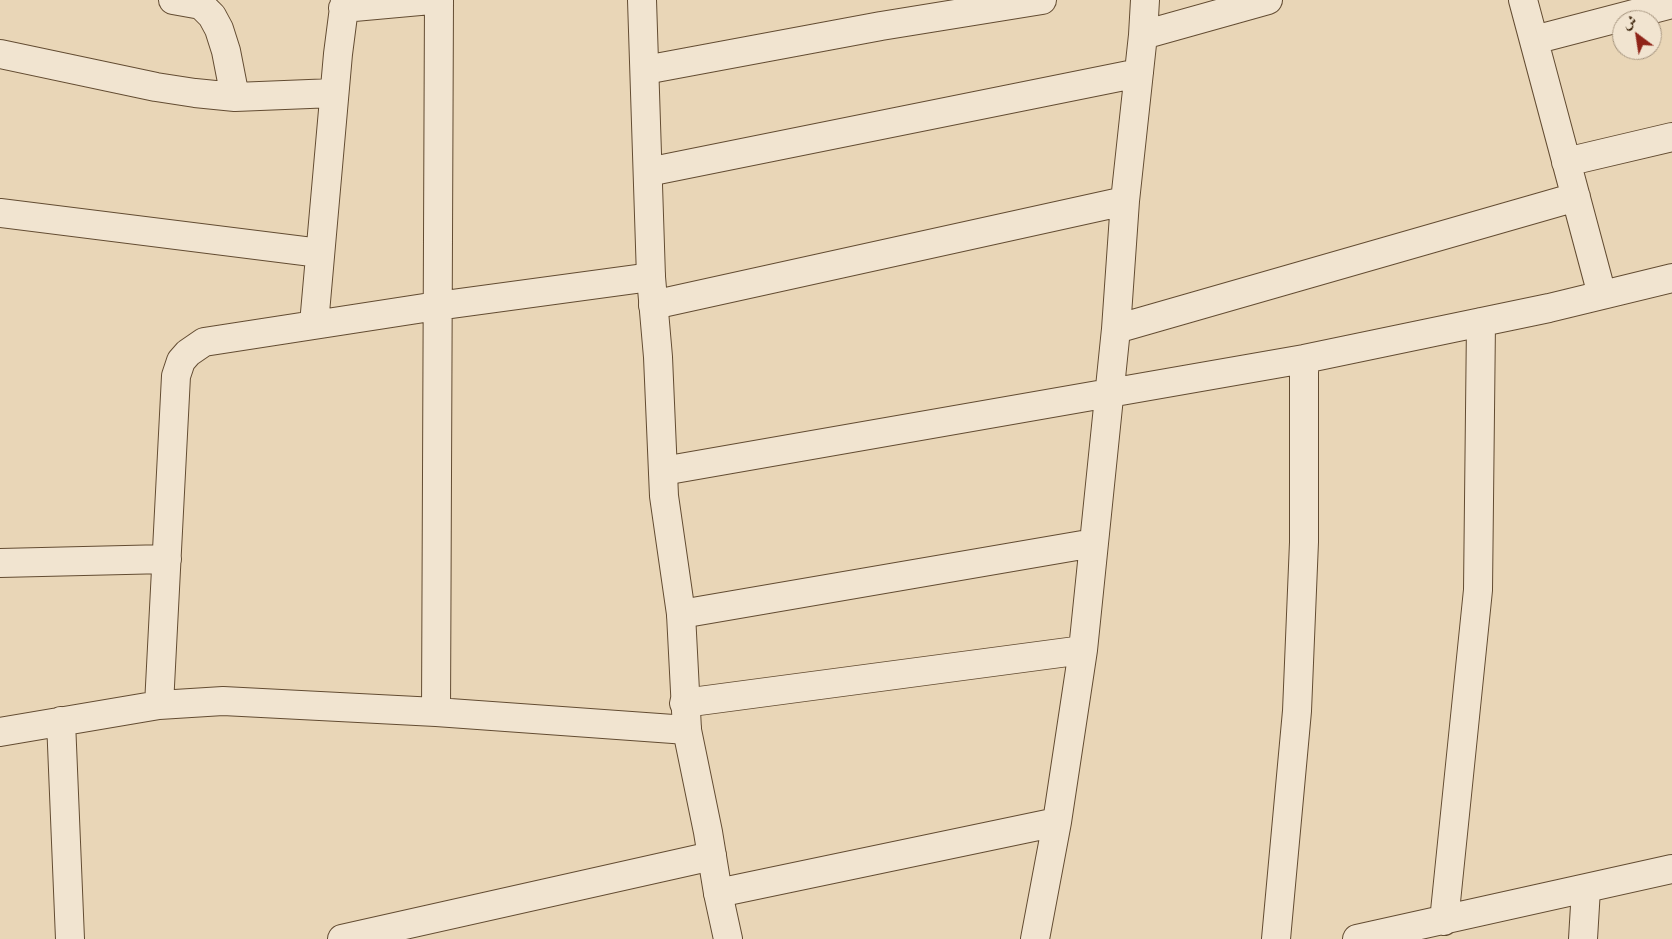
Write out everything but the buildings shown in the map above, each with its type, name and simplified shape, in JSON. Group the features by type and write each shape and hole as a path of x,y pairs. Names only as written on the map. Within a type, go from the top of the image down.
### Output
{"street":[{"path":"173,0 200,5 212,16 219,29 226,51 235,97"},
{"path":"314,324 334,93 344,4 431,0"},
{"path":"436,712 438,0"},
{"path":"642,0 650,277 658,357 664,496 680,614 687,730 728,939"},
{"path":"645,70 881,26 1042,0"},
{"path":"1036,939 1057,822 1083,650 1108,392 1116,329 1125,201 1145,0"},
{"path":"1143,35 1268,0"},
{"path":"1523,0 1602,295"},
{"path":"1534,40 1672,4"},
{"path":"0,54 156,87 235,97 334,93"},
{"path":"648,172 1139,73"},
{"path":"1566,162 1672,138"},
{"path":"1116,329 1576,197"},
{"path":"653,305 1125,201"},
{"path":"0,213 320,253"},
{"path":"159,705 176,376 181,361 188,353 204,342 437,306 650,277"},
{"path":"663,471 1304,359 1481,322 1672,278"},
{"path":"1444,921 1478,590 1481,322"},
{"path":"1276,939 1298,711 1304,542 1304,359"},
{"path":"680,614 1094,543"},
{"path":"0,563 166,559"},
{"path":"684,703 1083,650"},
{"path":"0,732 159,705 223,701 436,712 687,730"},
{"path":"62,722 70,939"},
{"path":"718,893 1057,822"},
{"path":"342,939 712,856"},
{"path":"1357,939 1444,921 1472,927 1586,889 1672,869"},
{"path":"1584,939 1586,889"}]}
